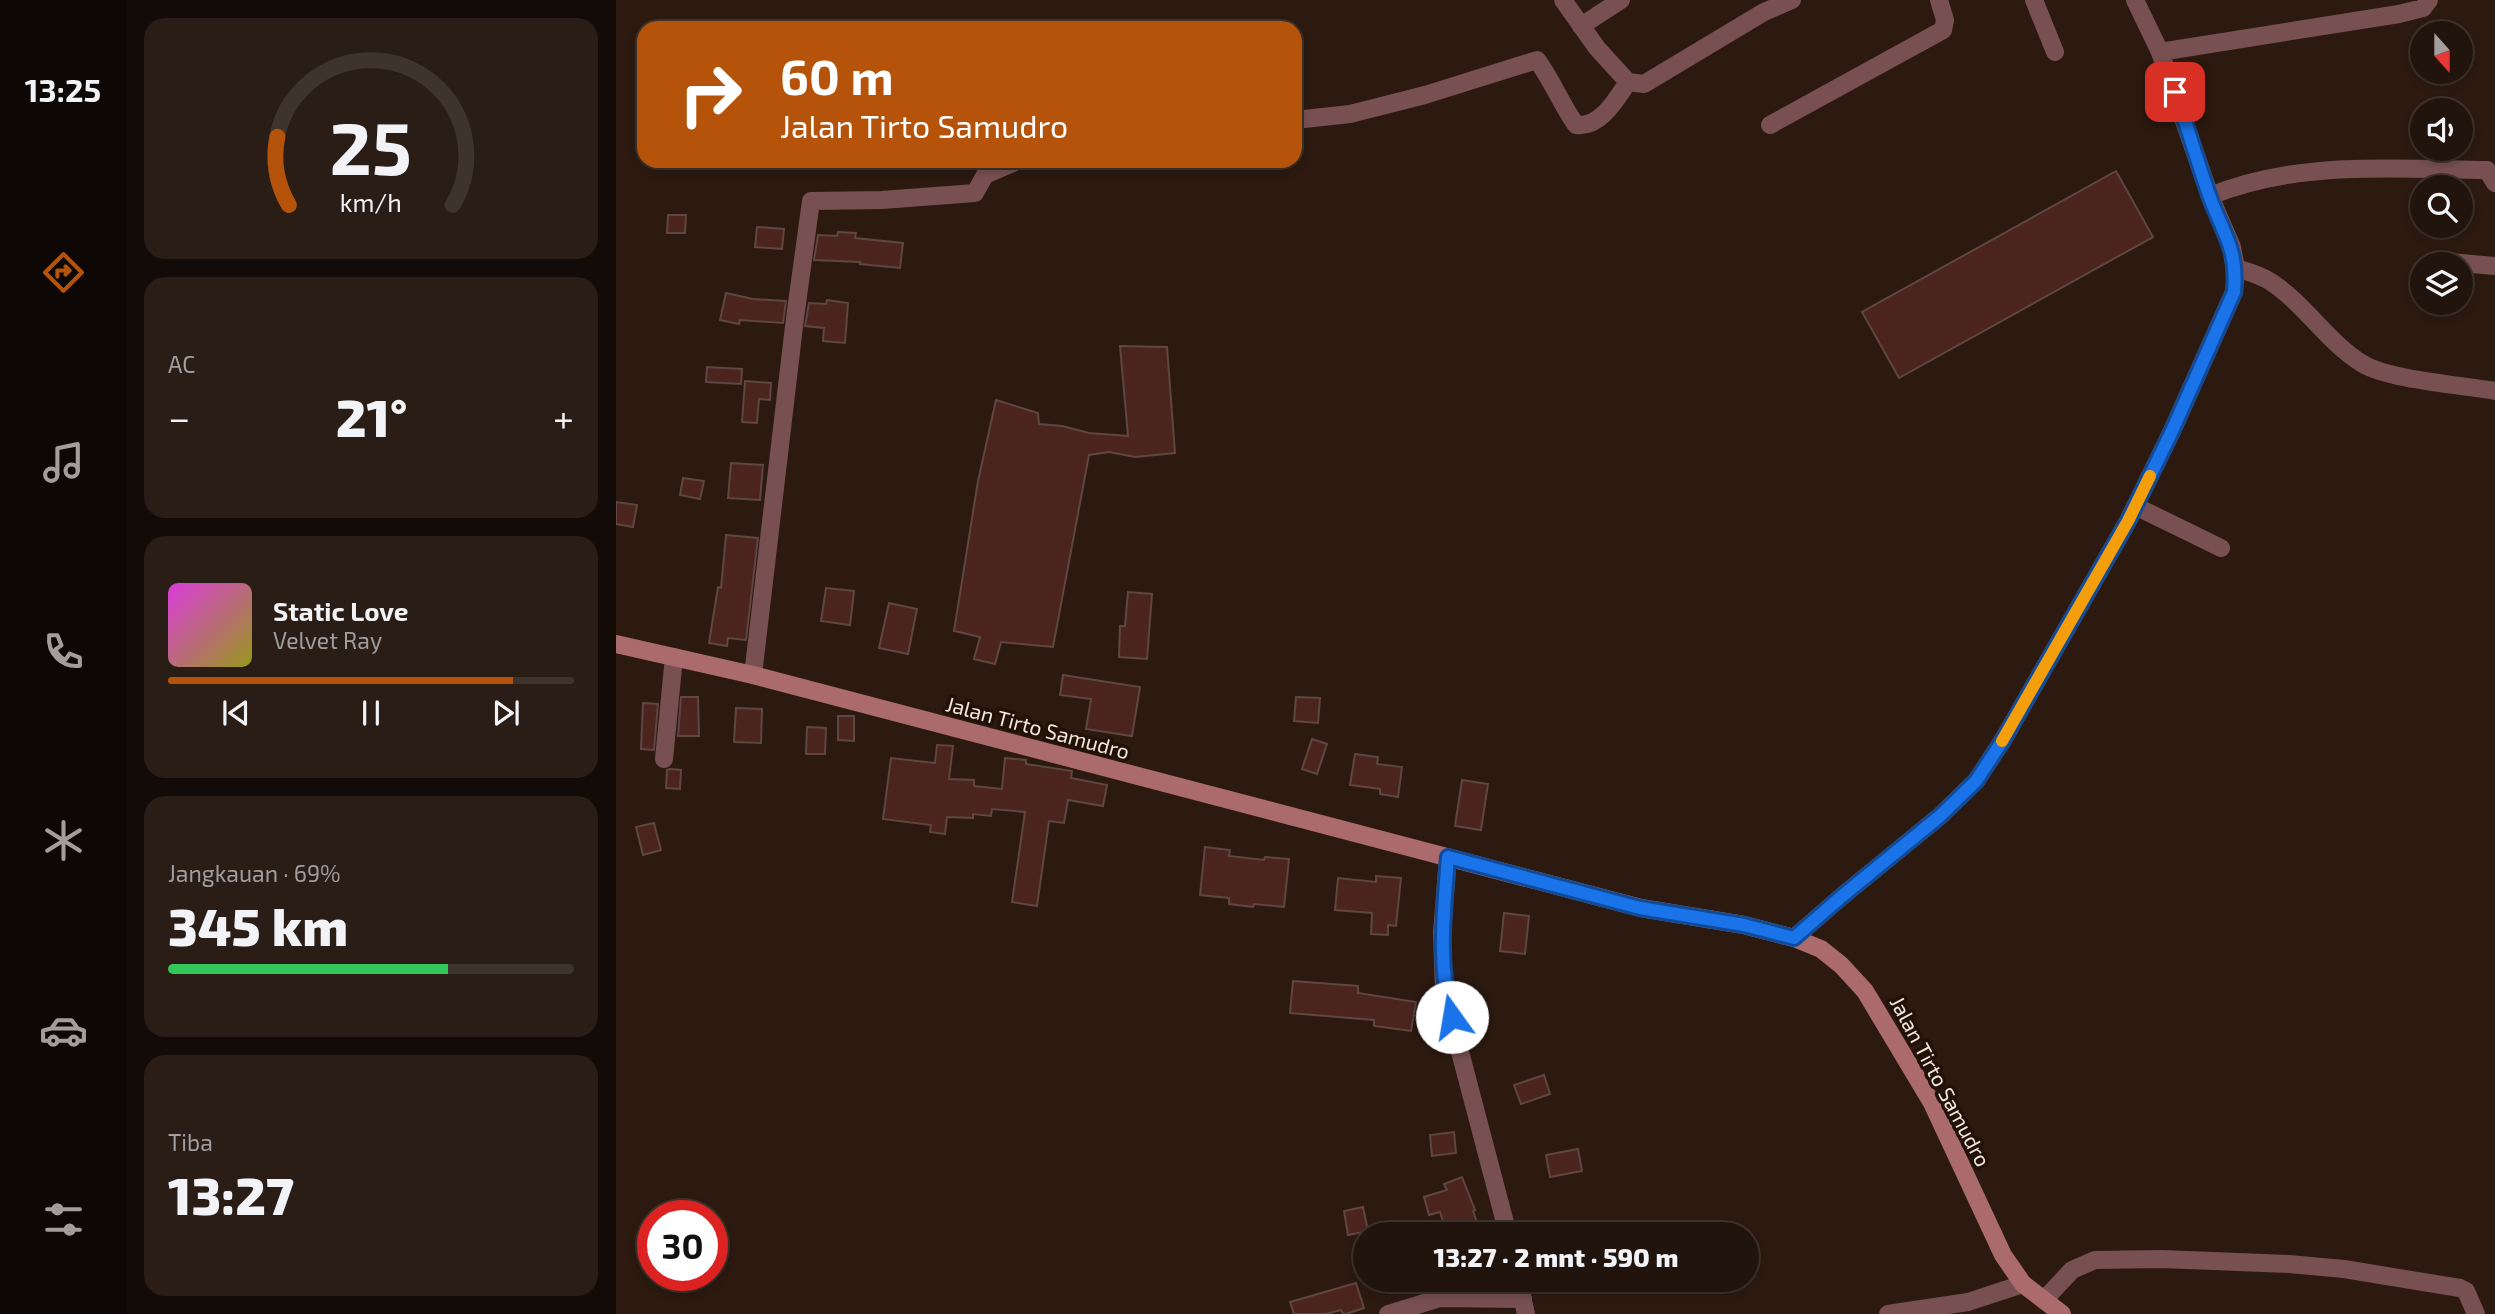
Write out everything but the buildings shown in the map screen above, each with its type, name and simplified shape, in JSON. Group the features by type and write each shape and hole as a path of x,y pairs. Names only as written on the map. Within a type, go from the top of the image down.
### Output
{"street":[{"path":"1563,0 1628,82 1644,84 1764,12 1792,0"},
{"path":"1581,26 1621,0"},
{"path":"1770,125 1943,30 1945,20 1938,0"},
{"path":"2034,0 2055,52"},
{"path":"1794,938 1940,816 1976,781 2003,740 2135,506 2216,336 2234,292 2236,268 2232,247 2210,196 2160,52 2135,0"},
{"path":"2160,52 2399,14 2423,8 2429,0"},
{"path":"1302,119 1350,114 1426,95 1537,60 1563,106 1576,125 1580,126 1588,124 1610,109 1628,82"},
{"path":"753,675 811,201 882,200 975,193 985,175 1001,168"},
{"path":"2210,196 2234,186 2318,170 2492,173"},
{"path":"2473,264 2495,266"},
{"path":"2236,268 2270,281 2291,296 2342,349 2365,365 2385,373 2495,391"},
{"path":"2135,506 2221,548"},
{"name":"Jalan Tirto Samudro","path":"616,644 753,675 1640,908 1744,925 1821,948 1865,992 1932,1103 2003,1255 2023,1284 2062,1314"},
{"path":"664,759 674,657"},
{"path":"1448,857 1442,933 1444,991 1505,1222"},
{"path":"2044,1300 2072,1270 2095,1260 2190,1260 2344,1269 2460,1288 2466,1291 2476,1314"},
{"path":"1888,1314 1968,1308 2023,1284"},
{"path":"1388,1314 1440,1298 1524,1307"}],"slow traffic":[{"path":"2002,741 2128,521 2150,476"}],"route":[{"path":"1452,1017 1444,991 1442,933 1448,857 1640,908 1744,925 1794,938 1940,816 1976,781 2003,740 2128,521 2211,347 2234,292 2236,268 2232,247 2210,196 2175,92"}]}
